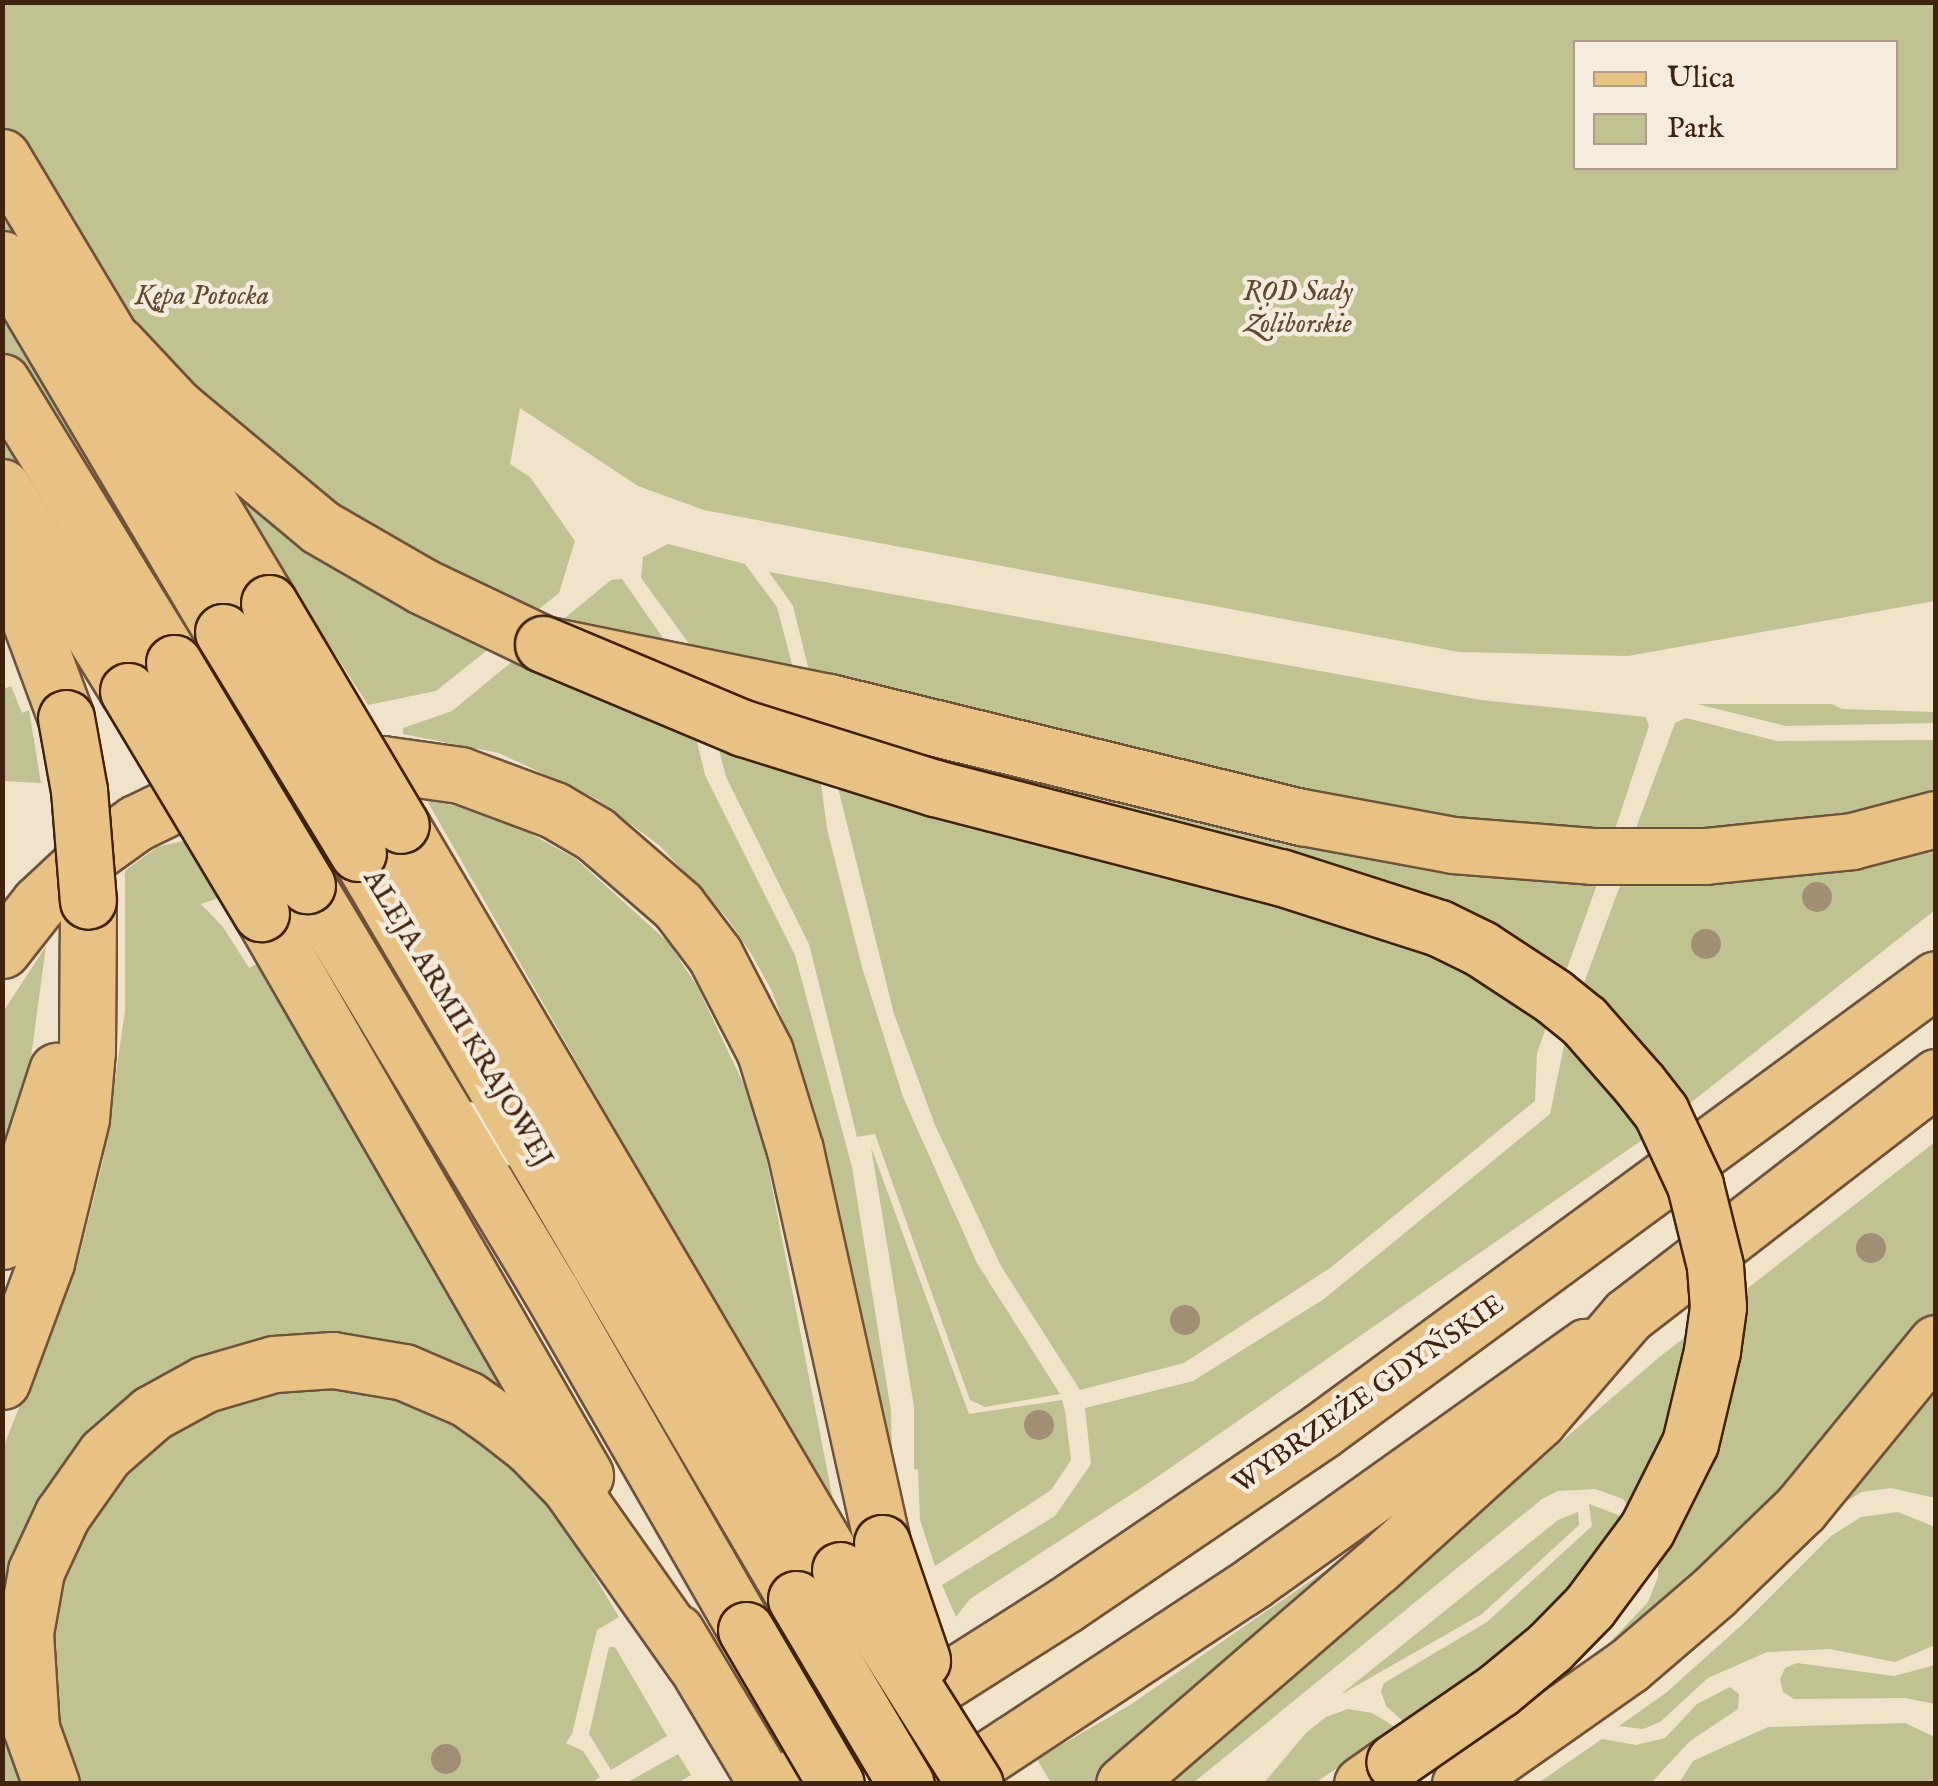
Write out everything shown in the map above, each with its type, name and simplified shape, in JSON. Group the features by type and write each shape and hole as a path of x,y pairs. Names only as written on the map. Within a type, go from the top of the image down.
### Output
{"highway":[{"path":"2,157 270,603 380,839 840,1571 918,1650 964,1779"},
{"name":"ALEJA ARMII KRAJOWEJ","path":"2,258 224,632 380,839 435,982 602,1262 840,1571 906,1784"},
{"path":"117,344 176,407 320,528 422,586 543,644 742,728 936,788 1280,877 1439,928 1522,973 1584,1022 1661,1112 1695,1184 1715,1266 1718,1307 1712,1352 1690,1443 1647,1529 1589,1606 1550,1647 1498,1690 1378,1773"},
{"path":"2,382 551,1291 836,1784"},
{"path":"2,487 261,913 767,1784"},
{"path":"2,545 66,718 79,790 88,901 87,1051 81,1118 46,1262 2,1381"},
{"path":"543,644 829,702 1386,834 1519,851 1656,858 1832,844 1936,819"},
{"path":"2,950 39,903 86,859 136,823 196,794 285,769 382,764 460,775 554,810 595,834 678,906 715,955 765,1052 795,1150 840,1571"},
{"path":"2,1241 62,1057 88,901"},
{"name":"WYBRZEŻE GDYŃSKIE","path":"783,1784 1064,1605 1306,1441 1936,979"},
{"path":"1124,1784 1377,1566 1538,1420 1627,1316 1936,1077"},
{"path":"1460,1784 1643,1653 1801,1508 1936,1343"},
{"path":"51,1784 31,1728 24,1664 36,1571 86,1476 122,1436 152,1412 205,1384 274,1364 306,1360 404,1372 467,1399 530,1446 568,1486 694,1662"}],"main road":[{"path":"964,1779 1255,1582 1627,1316"}],"lane":[{"path":"435,982 551,1291"},
{"path":"382,1009 602,1262"}],"green space":[{"name":"ROD Sady Żoliborskie","path":"3,3 1935,3 1935,601 1628,656 1459,652 704,510 638,486 520,408 510,464 530,477 575,541 559,593 436,691 368,705 232,495 3,623"},
{"path":"668,544 745,564 777,607 819,767 827,829 862,967 903,1097 977,1263 1060,1394 985,1407 970,1400 875,1134 857,1137 809,944 726,777 693,649 641,578 643,557"},
{"path":"769,572 1481,700 1646,717 1649,726 1537,1053 1535,1101 1330,1268 1184,1363 1080,1390 1001,1266 935,1125 894,1014 793,606"},
{"path":"622,579 677,658 705,775 795,955 852,1167 891,1411 893,1506 811,1098 772,991 752,955 728,919 660,846 597,799 499,753 403,734 403,728 452,711 611,580"},
{"path":"11,686 22,713 29,710 41,783 3,781 3,689"},
{"path":"1697,704 1832,704 1842,709 1935,712 1935,723 1786,726"},
{"path":"1686,718 1777,741 1935,740 1935,793 1863,813 1757,828 1636,828 1675,723"},
{"path":"426,799 499,816 576,859 668,942 697,986 746,1089 763,1141 833,1500 829,1502"},
{"path":"183,841 219,898 201,904 223,927 249,968 262,961 514,1394 487,1439 554,1509 619,1617 597,1630 572,1734 566,1743 583,1751 600,1777 590,1784 3,1784 3,1448 79,1257 103,1161 125,1011 125,871 157,847"},
{"path":"1935,842 1935,910 1655,1131 1147,1484 970,1599 956,1617 942,1585 1055,1516 1091,1464 1085,1408 1193,1381 1324,1299 1550,1114 1568,1026 1621,883 1723,882"},
{"path":"46,946 31,1057 3,1155 3,1012"},
{"path":"1935,1142 1935,1312 1814,1463 1696,1574 1596,1657 1648,1602 1658,1577 1658,1549 1623,1499 1595,1489 1558,1491 1542,1499 1193,1783 1164,1784 1657,1359"},
{"path":"871,1147 969,1414 1062,1400 1065,1411 1071,1460 1051,1490 935,1566 920,1520 918,1470 914,1469 914,1407"},
{"path":"1935,1377 1935,1498 1891,1488 1862,1492 1814,1520"},
{"path":"1589,1504 1621,1516 1557,1601 1486,1665 1405,1723 1386,1706 1381,1691 1384,1683 1487,1622 1592,1526"},
{"path":"1578,1512 1579,1525 1482,1614 1340,1695 1558,1520"},
{"path":"1898,1512 1935,1527 1935,1645 1895,1662 1830,1649 1767,1652 1708,1678 1660,1722 1643,1729 1619,1726 1667,1692 1745,1622 1831,1536 1861,1517"},
{"path":"1361,1546 1094,1783 1051,1783 1037,1759 1130,1705"},
{"path":"609,1647 615,1647 667,1736 611,1770 589,1734"},
{"path":"1797,1663 1894,1676 1935,1665 1935,1704 1905,1698 1794,1699 1783,1692 1780,1679 1785,1668"},
{"path":"1730,1687 1739,1694 1738,1709 1690,1741 1651,1783 1538,1783 1602,1739 1636,1745 1665,1738 1697,1704"},
{"path":"1348,1709 1372,1713 1397,1728 1315,1783 1263,1784 1306,1733 1326,1717"},
{"path":"1905,1723 1935,1737 1935,1783 1679,1783 1693,1761 1768,1727"},
{"path":"678,1754 691,1775 678,1783 626,1783"}],"park label":[{"name":"Kępa Potocka","path":"202,297"}]}
